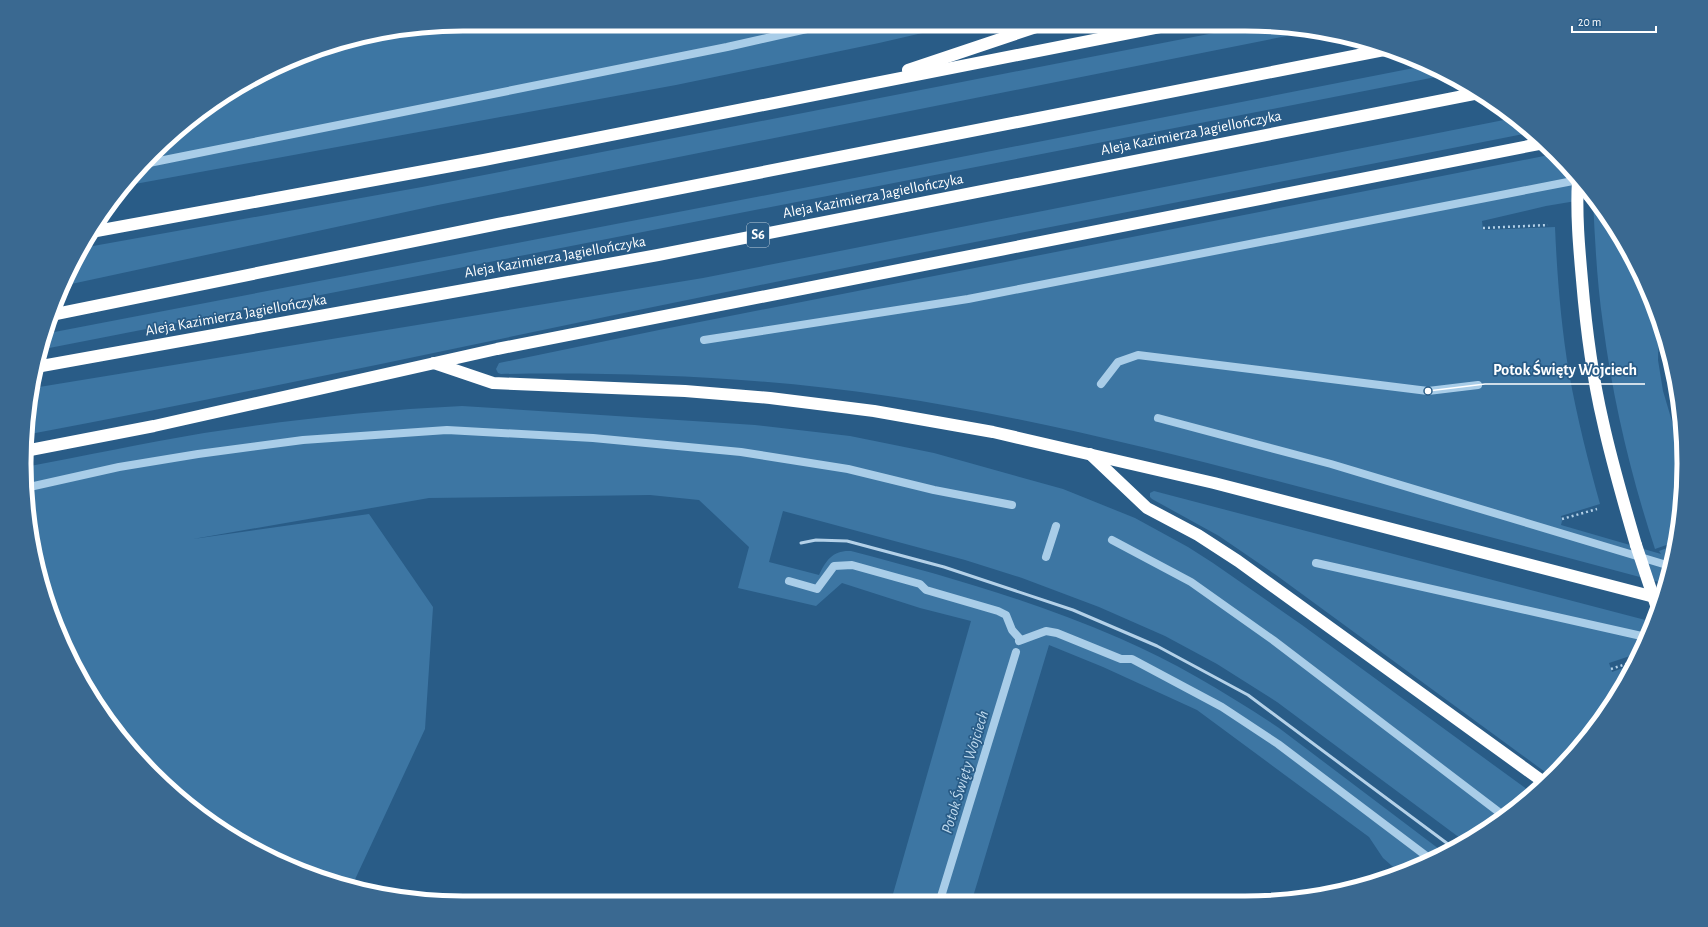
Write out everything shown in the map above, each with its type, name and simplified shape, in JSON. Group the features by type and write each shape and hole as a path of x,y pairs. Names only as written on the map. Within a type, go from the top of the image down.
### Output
{"highway":[{"path":"864,85 1024,31"},
{"path":"99,230 484,160 1139,31"},
{"path":"58,314 498,224 1376,52"},
{"name":"Aleja Kazimierza Jagiellończyka","path":"42,366 658,255 1470,95"},
{"path":"31,450 154,426 505,347 1536,144"},
{"path":"1578,187 1580,265 1586,326 1602,421 1617,481 1655,601"},
{"path":"434,363 492,383 714,393 843,406 940,422 1089,453 1214,483 1656,597"},
{"path":"1089,453 1148,508 1198,536 1238,561 1539,780"}],"lane":[{"path":"801,543 816,540 847,541 944,567 1073,610 1157,646 1248,695 1449,844"}],"path":[{"path":"1483,228 1548,225"},
{"path":"1562,519 1597,509"},
{"path":"1611,669 1628,663"}],"shaded area":[{"path":"464,31 931,31 676,85 133,184 178,138 200,120 247,89 298,64 324,54 379,39 435,32"},
{"path":"1224,31 1273,32 1295,34 438,205 70,284 89,247 422,187"},
{"path":"1417,67 1437,77 47,348 52,333 829,183"},
{"path":"1507,119 1525,134 820,273 224,396 32,434 38,387 703,278"},
{"path":"1547,155 1570,178 1587,199 1546,206 1482,221 1483,230 1555,227 1560,300 1569,373 1583,439 1600,504 1561,516 1561,525 1661,554 1659,551 1669,548 1660,582 1187,458 1088,434 988,413 888,396 792,384 647,375 501,374 498,373 496,369 499,363 659,330"},
{"path":"1593,208 1619,247 1632,272 1644,298 1659,340 1658,360 1663,391 1676,431 1677,464 1676,492 1670,544 1655,549 1638,494 1612,381 1601,309 1595,246"},
{"path":"462,406 755,425 850,436 934,453 1063,489 1135,518 1188,547 1213,563 1302,625 1528,790 1508,807 1460,838 1277,702 1217,664 1165,636 1099,607 1022,578 965,560 783,511 769,562 819,575 827,561 835,554 839,552 851,551 919,569 1020,600 1086,624 1119,638 1160,657 1201,679 1279,728 1439,849 1395,869 1383,858 1369,837 1197,710 1103,667 1049,645 973,896 892,896 971,621 920,608 842,583 816,606 738,588 749,547 699,500 650,495 429,498 193,539 369,514 433,607 425,729 354,882 324,873 298,863 247,838 200,807 178,789 138,749 120,727 89,680 64,629 54,603 39,548 32,492 31,466 236,428 365,413"},
{"path":"1154,491 1647,620 1632,655 1609,663 1612,672 1626,667 1604,704 1570,749 1546,773 1276,575 1219,536 1152,499 1150,497 1150,493"}],"waterway":[{"path":"154,162 727,47 798,31"},
{"path":"704,340 968,299 1573,181"},
{"name":"Potok Święty Wojciech","path":"1101,384 1118,362 1138,355 1428,391 1478,385"},
{"path":"1158,418 1331,464 1665,564"},
{"path":"32,486 119,467 198,454 303,440 447,430 593,438 741,452 848,469 934,490 1012,505"},
{"name":"Potok Święty Wojciech","path":"1046,557 1056,526"},
{"path":"1112,540 1191,582 1273,640 1500,813"},
{"path":"1316,563 1641,636"},
{"path":"789,581 817,589 834,566 852,565 920,584 926,590 998,611 1006,615 1012,630 1020,639"},
{"path":"1019,641 1046,631 1057,633 1121,659 1132,659 1222,707 1278,744 1426,856"},
{"name":"Potok Święty Wojciech","path":"941,896 1016,652"}],"place":[{"name":"Potok Święty Wojciech","path":"1428,391"}]}
